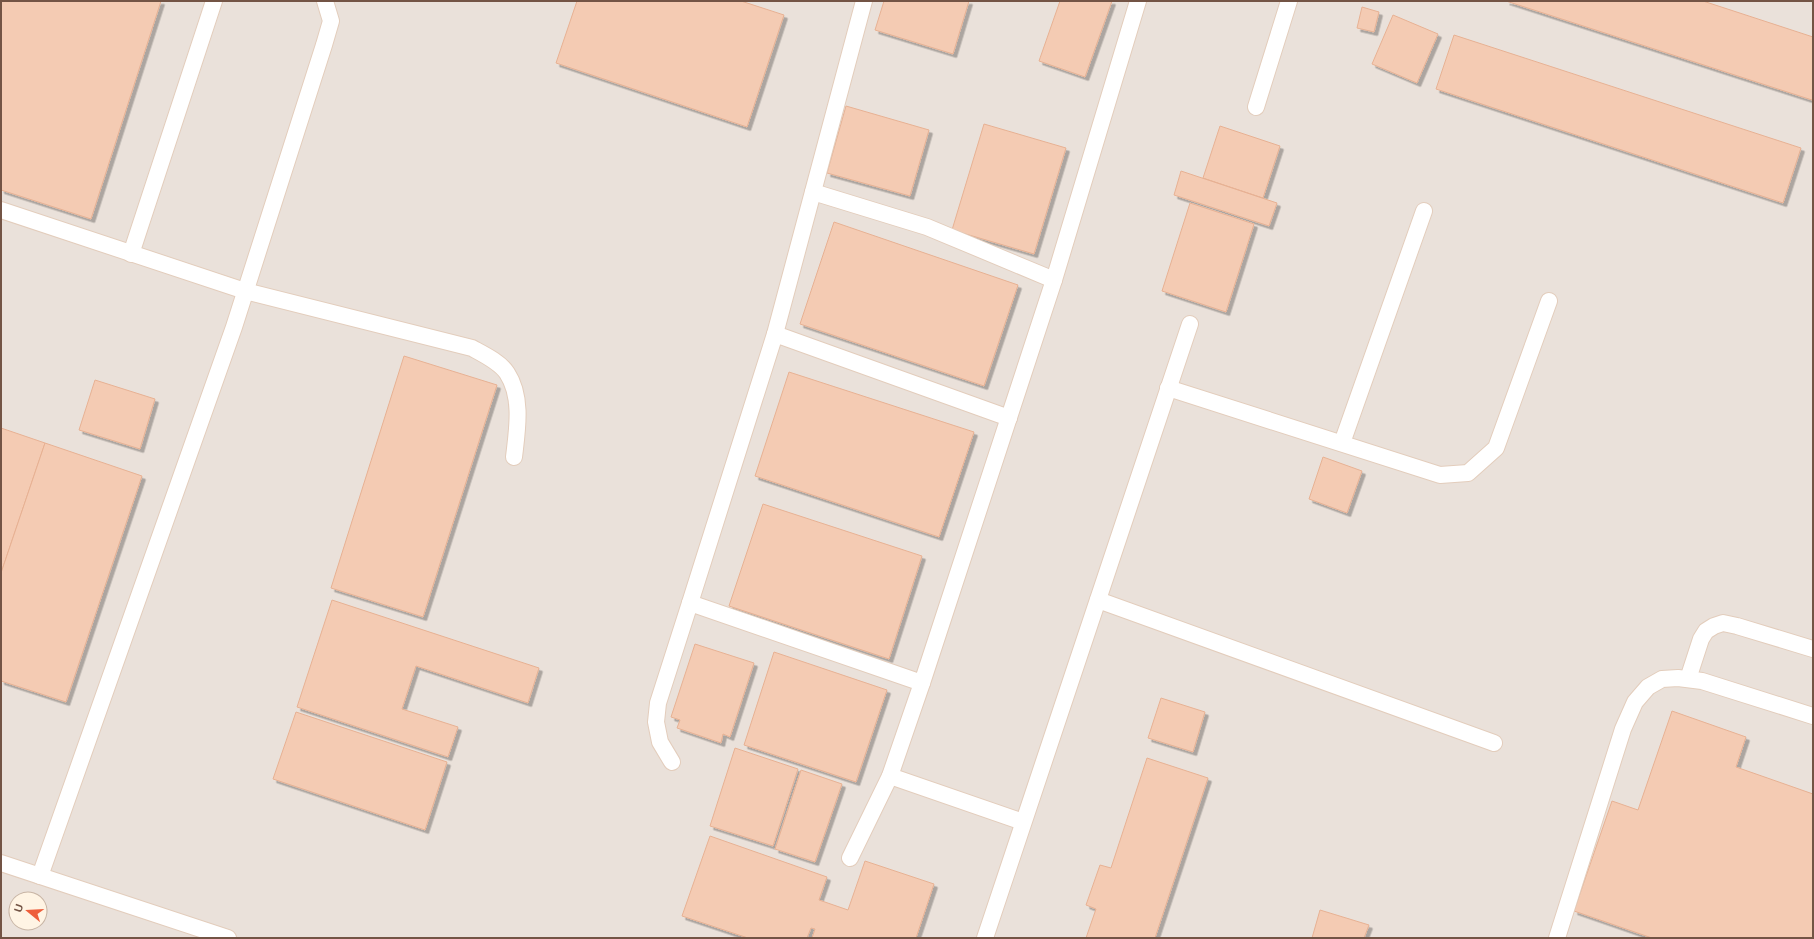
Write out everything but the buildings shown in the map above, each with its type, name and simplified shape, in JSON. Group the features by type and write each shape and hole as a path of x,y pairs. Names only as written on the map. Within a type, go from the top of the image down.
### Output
{"lane":[{"path":"131,254 214,1"},
{"path":"40,876 231,334 331,22 325,1"},
{"path":"672,762 660,742 656,722 658,703 775,334 864,1"},
{"path":"850,858 890,776 922,683 1054,280 1138,1"},
{"path":"1256,107 1289,1"},
{"path":"813,192 926,227 1054,280"},
{"path":"1,210 245,291 454,342 472,348 485,355 507,372 514,391 518,424 514,457"},
{"path":"1342,443 1424,211"},
{"path":"1168,388 1440,475 1468,473 1496,448 1549,301"},
{"path":"984,938 1190,324"},
{"path":"775,334 1009,418"},
{"path":"1098,600 1494,743"},
{"path":"690,603 922,683"},
{"path":"1688,679 1701,639 1706,631 1723,623 1813,649"},
{"path":"1557,938 1623,729 1635,702 1648,687 1662,679 1688,679 1702,681 1813,716"},
{"path":"890,776 1023,822"},
{"path":"1,863 228,938"}],"shaded area":[{"path":"1,1 1813,1 1813,938 1,938"}]}
